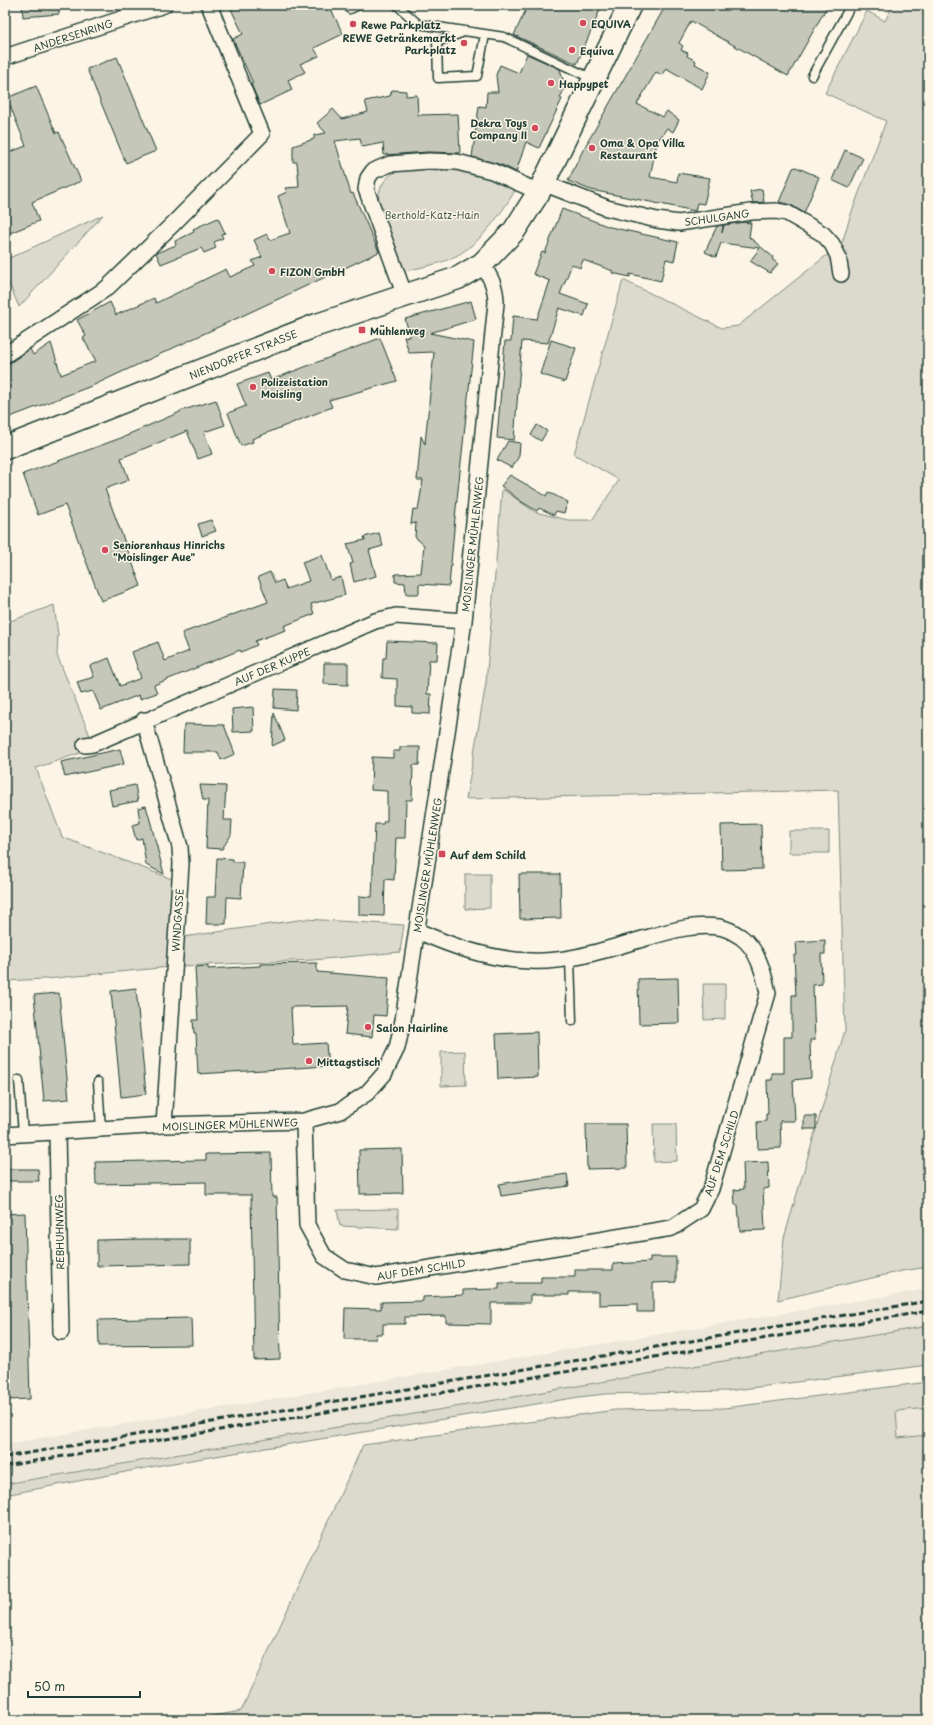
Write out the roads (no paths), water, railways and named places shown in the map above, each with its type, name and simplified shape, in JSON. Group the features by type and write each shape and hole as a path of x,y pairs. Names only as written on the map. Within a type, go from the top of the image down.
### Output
{"main road":[{"name":"NIENDORFER STRASSE","path":"5,448 310,327 458,278 482,264 514,231 541,188 630,5"}],"street":[{"name":"ANDERSENRING","path":"5,57 164,5"},
{"path":"5,355 107,288 262,134 209,5"},
{"name":"SCHULGANG","path":"405,296 366,189 368,178 373,171 390,164 429,161 457,162 492,171 607,208 657,220 679,223 751,212 776,211 787,213 823,234 832,244 838,256 841,274"},
{"name":"MOISLINGER MÜHLENWEG","path":"5,1135 164,1125 304,1121 340,1111 367,1093 384,1074 397,1048 402,1025 418,931 464,621 496,304 496,291 492,279 482,264"},
{"name":"AUF DER KUPPE","path":"86,745 93,744 144,720 375,622 396,616 464,621"},
{"name":"WINDGASSE","path":"144,720 180,847 181,864 164,1125"},
{"name":"AUF DEM SCHILD","path":"304,1121 306,1224 324,1256 345,1270 376,1277 672,1228 701,1209 711,1189 764,1012 768,993 763,967 748,943 741,937 720,927 686,927 570,958 532,961 484,955 442,942 418,931"},
{"name":"REBHUHNWEG","path":"57,1132 61,1332"}],"lane":[{"path":"348,5 350,9 359,5"},
{"path":"397,5 418,24 504,37 594,79"},
{"path":"812,76 851,5"},
{"path":"465,32 437,42 438,78 477,76 485,35"},
{"path":"570,958 572,1021"},
{"path":"19,1080 23,1134"},
{"path":"98,1082 101,1130"}],"railway":[{"path":"5,1457 928,1301"},
{"path":"5,1466 928,1311"}],"place":[{"name":"EQUIVA","path":"583,23"},
{"name":"Rewe Parkplatz","path":"353,24"},
{"name":"REWE Getränkemarkt Parkplatz","path":"464,43"},
{"name":"Equiva","path":"572,50"},
{"name":"Happypet","path":"551,83"},
{"name":"Dekra Toys Company II","path":"535,128"},
{"name":"Oma & Opa Villa Restaurant","path":"592,148"},
{"name":"FIZON GmbH","path":"272,271"},
{"name":"Mühlenweg","path":"362,330"},
{"name":"Polizeistation Moisling","path":"253,387"},
{"name":"Seniorenhaus Hinrichs \"Moislinger Aue\"","path":"105,550"},
{"name":"Auf dem Schild","path":"442,854"},
{"name":"Salon Hairline","path":"368,1027"},
{"name":"Mittagstisch","path":"309,1061"}],"park label":[{"name":"Berthold-Katz-Hain","path":"432,214"}]}
